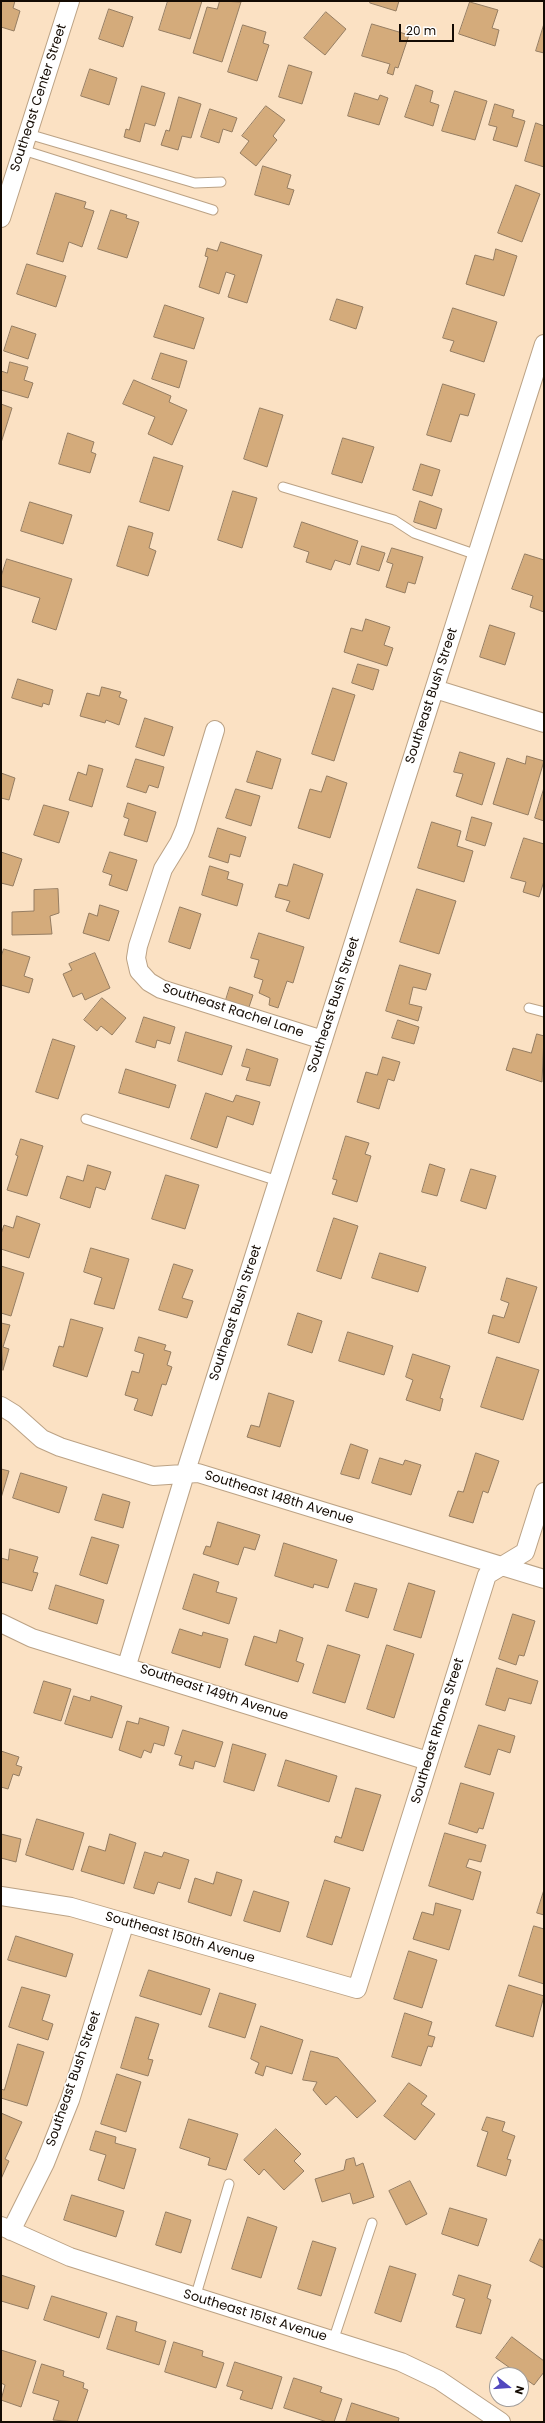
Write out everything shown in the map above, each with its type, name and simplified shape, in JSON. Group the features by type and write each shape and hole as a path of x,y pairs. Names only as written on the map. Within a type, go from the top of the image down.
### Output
{"street":[{"name":"Southeast Center Street","path":"1,218 70,1"},
{"name":"Southeast Bush Street","path":"127,1665 185,1474 544,344"},
{"path":"435,689 544,723"},
{"name":"Southeast Rachel Lane","path":"215,730 185,829 164,869 138,946 136,958 139,971 149,982 161,989 323,1040"},
{"name":"Southeast 148th Avenue","path":"1,1406 14,1414 42,1439 60,1448 153,1476 198,1473 544,1579"},
{"name":"Southeast Rhone Street","path":"356,1989 487,1575 525,1552 544,1492"},
{"name":"Southeast 149th Avenue","path":"1,1623 32,1638 127,1665 428,1761"},
{"name":"Southeast 150th Avenue","path":"1,1896 71,1907 356,1989"},
{"name":"Southeast Bush Street","path":"6,2228 45,2163 70,2100 125,1922"},
{"name":"Southeast 151st Avenue","path":"6,2228 70,2257 195,2298 401,2362 439,2380 501,2422"}],"lane":[{"path":"28,134 195,183 221,182"},
{"path":"22,150 213,210"},
{"path":"284,487 394,520 414,533 477,554"},
{"path":"529,1008 544,1012"},
{"path":"86,1119 278,1181"},
{"path":"195,2298 230,2184"},
{"path":"333,2341 372,2223"}],"building":[{"path":"1,1 15,1 13,8 20,11 14,31 1,27"},
{"path":"168,1 202,1 190,39 159,30"},
{"path":"220,1 241,2 222,62 193,53 207,7 217,9"},
{"path":"371,1 399,1 396,11 370,3"},
{"path":"470,2 498,10 492,28 499,30 495,46 459,34"},
{"path":"109,9 133,17 123,47 99,39"},
{"path":"326,12 346,29 325,55 304,38"},
{"path":"372,24 409,35 398,68 395,67 393,75 387,73 390,64 362,56"},
{"path":"544,24 544,53 536,51"},
{"path":"243,25 266,32 263,43 269,45 257,81 228,72"},
{"path":"289,65 312,72 302,104 279,97"},
{"path":"90,69 117,78 109,105 81,96"},
{"path":"416,85 433,91 430,102 439,105 433,126 405,117"},
{"path":"142,86 165,93 155,126 145,123 140,142 124,137 126,129 129,130"},
{"path":"455,91 487,101 475,140 442,131"},
{"path":"355,93 378,100 380,95 388,98 379,125 348,116"},
{"path":"179,97 201,104 191,138 182,136 178,150 161,145 166,130 169,131"},
{"path":"495,104 514,110 512,117 525,121 517,147 493,140 497,127 489,125"},
{"path":"266,106 285,120 273,136 277,140 256,166 240,153 249,141 242,136"},
{"path":"210,109 237,118 232,132 223,129 219,143 201,137"},
{"path":"536,123 544,126 544,167 525,161"},
{"path":"263,166 291,175 287,188 294,190 289,205 255,195"},
{"path":"516,185 540,194 522,242 498,233"},
{"path":"56,193 86,202 84,208 94,211 82,247 69,242 63,262 37,254"},
{"path":"111,210 127,215 126,218 139,222 127,258 98,249"},
{"path":"221,242 262,255 247,303 228,297 235,275 226,272 219,294 199,287 208,257 205,256 207,248 217,251"},
{"path":"496,249 517,256 504,296 466,284 475,255 493,260"},
{"path":"27,264 66,276 56,307 17,294"},
{"path":"337,299 363,307 356,329 330,320"},
{"path":"165,305 204,318 194,349 154,337"},
{"path":"453,308 497,322 484,362 450,351 454,341 443,338"},
{"path":"12,326 36,334 28,359 4,351"},
{"path":"161,353 187,361 179,388 152,379"},
{"path":"10,362 28,367 24,380 33,383 28,398 1,390 1,371 7,373"},
{"path":"134,380 171,396 169,402 187,410 172,445 148,434 155,417 123,404"},
{"path":"443,384 475,394 468,416 460,414 451,442 427,435"},
{"path":"1,404 12,408 1,443"},
{"path":"260,408 283,415 267,467 244,459"},
{"path":"68,433 94,442 91,452 96,454 90,473 59,464"},
{"path":"343,438 374,447 362,483 332,474"},
{"path":"154,457 183,466 169,511 140,502"},
{"path":"421,464 440,470 432,496 413,490"},
{"path":"233,491 257,498 242,548 218,540"},
{"path":"420,501 442,509 436,529 414,522"},
{"path":"30,502 72,515 63,544 21,531"},
{"path":"302,522 358,541 350,565 335,560 331,570 306,562 309,552 294,547"},
{"path":"129,526 153,533 149,548 156,551 148,576 117,566"},
{"path":"362,546 385,553 379,571 357,564"},
{"path":"392,548 423,557 415,584 408,582 405,593 386,587 393,564 387,562"},
{"path":"525,554 544,560 544,612 530,607 533,596 512,589"},
{"path":"7,559 72,579 56,630 32,622 40,598 1,586 1,577"},
{"path":"366,619 390,627 384,645 393,648 387,666 344,652 351,628 362,631"},
{"path":"490,625 515,633 505,665 480,657"},
{"path":"358,664 379,670 373,690 352,683"},
{"path":"18,679 53,690 49,705 43,703 42,707 12,698"},
{"path":"102,687 121,692 119,697 127,700 119,725 106,720 105,723 80,716 87,693 99,696"},
{"path":"333,688 355,695 334,761 312,754"},
{"path":"145,718 173,727 164,756 136,747"},
{"path":"257,751 281,759 272,789 247,782"},
{"path":"460,752 495,763 482,805 456,796 463,774 454,772"},
{"path":"527,756 544,761 528,815 493,804 507,758 525,764"},
{"path":"136,759 164,767 158,788 149,785 146,793 127,787"},
{"path":"89,765 103,769 92,807 69,800 78,772 86,775"},
{"path":"1,773 15,778 9,800 1,798"},
{"path":"327,776 347,783 330,838 298,828 310,789 321,792"},
{"path":"544,788 544,821 535,818"},
{"path":"236,789 260,796 251,826 226,818"},
{"path":"128,803 156,812 147,842 124,835 129,819 124,817"},
{"path":"44,805 69,812 59,843 34,835"},
{"path":"472,817 492,823 485,846 466,840"},
{"path":"432,822 461,831 457,846 473,851 464,882 418,868"},
{"path":"218,828 246,837 240,857 230,854 228,863 209,857"},
{"path":"524,838 544,844 544,881 539,897 523,892 526,882 511,878"},
{"path":"1,852 22,859 13,886 1,883"},
{"path":"110,852 137,860 127,891 109,885 112,875 103,872"},
{"path":"294,864 323,874 309,919 286,911 290,901 275,897 279,884 287,886"},
{"path":"210,866 229,872 227,879 243,884 237,906 202,895"},
{"path":"58,889 59,913 50,916 52,934 12,935 12,912 34,911 34,890"},
{"path":"417,889 456,901 439,954 400,942"},
{"path":"100,905 119,911 109,941 83,933 89,913 97,916"},
{"path":"180,907 201,914 190,949 169,942"},
{"path":"259,933 304,947 293,983 287,981 278,1008 269,1005 270,998 259,993 263,980 254,977 259,960 251,958"},
{"path":"4,949 30,957 24,976 33,979 29,993 1,985 1,957"},
{"path":"95,953 110,988 85,1000 82,993 73,997 63,974 72,970 69,964"},
{"path":"400,965 431,974 426,990 413,987 409,1004 422,1007 418,1021 386,1011"},
{"path":"230,987 253,995 249,1007 226,1000"},
{"path":"102,998 126,1018 112,1035 101,1026 97,1031 84,1020"},
{"path":"144,1017 175,1027 170,1044 157,1040 155,1048 136,1042"},
{"path":"398,1020 419,1027 414,1044 392,1038"},
{"path":"186,1032 232,1046 222,1075 178,1061"},
{"path":"537,1034 544,1036 542,1082 506,1070 513,1048 531,1053"},
{"path":"53,1039 75,1046 58,1099 36,1092"},
{"path":"247,1049 278,1059 270,1086 246,1080 250,1068 242,1066"},
{"path":"383,1057 400,1062 394,1081 388,1079 379,1109 357,1102 366,1072 377,1075"},
{"path":"126,1069 176,1085 169,1108 119,1093"},
{"path":"206,1093 233,1102 236,1095 260,1102 253,1125 227,1116 217,1148 191,1139"},
{"path":"346,1136 369,1143 365,1154 371,1156 357,1202 332,1194 337,1180 333,1179"},
{"path":"21,1139 43,1146 27,1196 7,1190 18,1156 16,1155"},
{"path":"430,1164 445,1169 437,1196 422,1192"},
{"path":"88,1165 111,1172 105,1190 96,1187 90,1208 60,1198 67,1176 83,1181"},
{"path":"471,1169 496,1176 486,1209 461,1201"},
{"path":"166,1175 199,1185 185,1229 152,1219"},
{"path":"17,1216 40,1224 29,1258 1,1249 1,1234 4,1225 13,1228"},
{"path":"334,1218 358,1226 341,1279 317,1271"},
{"path":"91,1248 129,1259 114,1309 94,1304 102,1278 84,1272"},
{"path":"380,1253 426,1267 418,1292 372,1278"},
{"path":"174,1264 193,1270 182,1298 193,1301 187,1318 159,1310"},
{"path":"1,1266 24,1273 11,1316 1,1313"},
{"path":"507,1278 537,1287 519,1343 488,1333 493,1315 504,1318 509,1303 501,1300"},
{"path":"298,1313 322,1321 312,1353 288,1345"},
{"path":"71,1319 103,1328 87,1377 53,1366 59,1346 63,1347"},
{"path":"1,1323 10,1325 3,1347 9,1349 3,1370"},
{"path":"348,1332 393,1346 384,1375 339,1361"},
{"path":"139,1337 166,1345 164,1350 171,1352 167,1365 172,1367 166,1385 162,1384 152,1416 134,1410 138,1399 125,1395 132,1371 139,1373 144,1354 135,1351"},
{"path":"413,1354 450,1366 440,1398 443,1399 440,1411 406,1400 413,1380 406,1377"},
{"path":"497,1357 539,1370 523,1420 481,1407"},
{"path":"269,1393 294,1401 280,1447 247,1437 251,1425 259,1427"},
{"path":"351,1444 368,1450 359,1479 341,1474"},
{"path":"476,1453 499,1461 488,1493 483,1491 473,1523 449,1516 458,1491 463,1492"},
{"path":"380,1458 403,1465 405,1460 421,1465 411,1495 372,1483"},
{"path":"1,1469 9,1471 1,1498"},
{"path":"21,1473 67,1487 59,1513 13,1498"},
{"path":"103,1494 130,1502 123,1528 95,1520"},
{"path":"218,1522 260,1535 255,1550 244,1547 238,1565 203,1554 206,1546 210,1547"},
{"path":"92,1537 119,1545 107,1584 80,1575"},
{"path":"284,1543 337,1560 328,1588 314,1584 313,1588 275,1576"},
{"path":"10,1549 38,1557 33,1572 38,1573 32,1591 1,1582 1,1558 8,1560"},
{"path":"194,1574 219,1582 216,1592 237,1598 229,1624 183,1609"},
{"path":"355,1583 377,1589 368,1618 346,1611"},
{"path":"409,1583 435,1591 421,1638 394,1630"},
{"path":"56,1585 104,1600 97,1624 49,1609"},
{"path":"513,1614 535,1621 524,1656 519,1655 516,1665 499,1659"},
{"path":"180,1629 202,1636 203,1632 228,1639 220,1668 172,1653"},
{"path":"280,1630 303,1638 296,1661 304,1664 298,1682 245,1665 254,1636 276,1643"},
{"path":"328,1645 360,1655 345,1703 313,1693"},
{"path":"387,1645 414,1654 394,1718 367,1709"},
{"path":"497,1668 538,1681 531,1704 509,1698 505,1711 486,1705"},
{"path":"44,1681 71,1689 61,1721 34,1713"},
{"path":"74,1696 90,1701 91,1696 122,1706 112,1738 65,1724"},
{"path":"140,1718 169,1727 164,1746 154,1743 151,1753 144,1750 141,1758 119,1750 127,1721 138,1724"},
{"path":"479,1725 515,1736 510,1753 498,1749 490,1775 465,1767"},
{"path":"183,1730 223,1742 215,1767 195,1761 193,1769 179,1765 182,1756 175,1754"},
{"path":"233,1744 266,1754 254,1791 224,1782"},
{"path":"1,1751 19,1757 16,1765 22,1767 19,1776 13,1774 8,1789 1,1787"},
{"path":"286,1760 337,1776 329,1802 278,1786"},
{"path":"461,1783 494,1793 483,1829 479,1828 477,1833 449,1824"},
{"path":"356,1788 381,1795 363,1851 334,1842 336,1836 341,1838"},
{"path":"37,1819 84,1833 73,1870 26,1855"},
{"path":"445,1833 486,1845 481,1862 469,1859 466,1867 481,1872 473,1900 429,1886"},
{"path":"1,1834 21,1839 16,1862 1,1858"},
{"path":"110,1834 136,1843 124,1884 81,1871 89,1846 105,1851"},
{"path":"145,1852 162,1857 164,1852 189,1860 180,1889 158,1882 154,1894 134,1888"},
{"path":"217,1872 242,1880 231,1916 188,1902 195,1878 213,1884"},
{"path":"325,1880 350,1888 332,1945 307,1937"},
{"path":"544,1890 544,1915 537,1913"},
{"path":"254,1891 289,1902 280,1932 244,1921"},
{"path":"436,1903 461,1910 449,1950 413,1939 422,1912 433,1915"},
{"path":"534,1926 544,1929 544,1984 519,1976"},
{"path":"16,1936 73,1954 66,1977 8,1960"},
{"path":"409,1951 437,1960 422,2008 394,1999"},
{"path":"149,1970 210,1989 201,2015 140,1996"},
{"path":"509,1985 544,1996 533,2037 496,2026"},
{"path":"22,1987 50,1995 42,2020 53,2024 48,2040 9,2027"},
{"path":"220,1993 256,2004 245,2038 209,2027"},
{"path":"405,2013 432,2022 428,2035 435,2037 432,2047 428,2046 421,2066 392,2057"},
{"path":"136,2017 159,2024 148,2059 153,2060 148,2076 121,2068"},
{"path":"261,2026 303,2040 292,2074 266,2066 263,2076 255,2073 259,2063 251,2059"},
{"path":"18,2044 44,2052 27,2106 1,2098 1,2089 4,2090"},
{"path":"311,2051 338,2058 376,2101 357,2118 336,2096 326,2105 313,2090 317,2082 303,2080"},
{"path":"117,2074 141,2082 126,2132 101,2124"},
{"path":"409,2083 427,2096 421,2104 435,2114 415,2140 384,2116"},
{"path":"1,2113 22,2122 5,2159 9,2161 1,2179"},
{"path":"487,2117 505,2122 502,2131 515,2136 507,2159 511,2160 506,2176 477,2166 488,2132 482,2130"},
{"path":"189,2119 238,2134 226,2170 208,2165 210,2158 180,2148"},
{"path":"276,2129 301,2154 294,2161 304,2171 284,2190 264,2169 259,2175 244,2160"},
{"path":"96,2131 116,2137 115,2143 136,2149 124,2189 98,2180 106,2155 90,2150"},
{"path":"354,2158 356,2166 363,2163 374,2197 353,2204 350,2193 322,2202 315,2179 344,2170 346,2160"},
{"path":"410,2181 427,2214 406,2225 389,2191"},
{"path":"72,2195 124,2211 116,2237 64,2220"},
{"path":"450,2208 487,2219 478,2246 442,2234"},
{"path":"166,2212 191,2220 181,2253 156,2245"},
{"path":"248,2217 277,2227 261,2278 232,2269"},
{"path":"540,2239 544,2241 544,2268 530,2261"},
{"path":"313,2241 336,2248 321,2296 298,2289"},
{"path":"390,2266 416,2274 401,2322 375,2313"},
{"path":"1,2275 35,2286 28,2309 1,2301"},
{"path":"459,2275 491,2285 487,2298 491,2300 481,2334 456,2327 465,2299 453,2295"},
{"path":"52,2296 107,2313 99,2338 44,2320"},
{"path":"117,2316 137,2322 135,2331 166,2341 159,2365 107,2349"},
{"path":"512,2337 544,2361 544,2372 534,2385 529,2381 529,2367 509,2367 496,2358"},
{"path":"174,2342 203,2351 202,2356 224,2363 216,2388 165,2372"},
{"path":"1,2350 36,2361 21,2407 1,2400 5,2385 1,2383"},
{"path":"235,2362 282,2377 272,2409 240,2399 243,2391 227,2386"},
{"path":"42,2364 64,2371 63,2376 84,2383 83,2388 88,2390 77,2422 53,2420 59,2401 33,2393"},
{"path":"294,2378 322,2387 320,2392 342,2399 334,2422 327,2422 284,2408"},
{"path":"352,2403 399,2418 398,2422 346,2422"}]}
